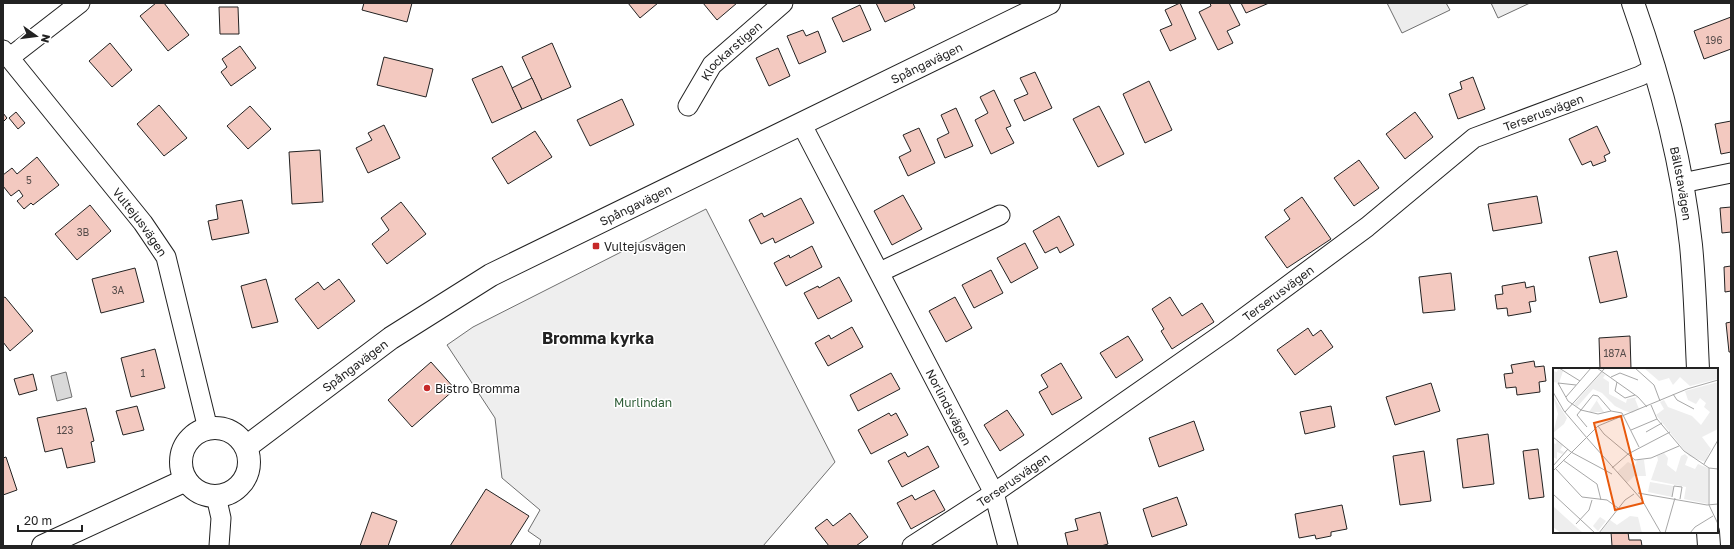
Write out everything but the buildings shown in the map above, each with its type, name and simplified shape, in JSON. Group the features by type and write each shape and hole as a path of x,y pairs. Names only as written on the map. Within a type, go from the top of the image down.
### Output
{"street":[{"path":"6,54 80,3"},
{"name":"Klockarstigen","path":"688,106 712,65 783,3"},
{"name":"Spångavägen","path":"246,447 391,338 491,275 1050,3"},
{"name":"Bällstavägen","path":"1633,3 1656,68 1672,130 1682,183 1691,245 1698,368"},
{"name":"Vultejusvägen","path":"6,54 143,223 166,257 208,429"},
{"name":"Terserusvägen","path":"912,546 994,493 1225,332 1367,227 1474,138 1635,78 1656,68"},
{"name":"Norlindsvägen","path":"802,125 994,493 1008,546"},
{"path":"1682,183 1731,173"},
{"path":"880,272 1000,215"},
{"path":"219,428 230,432 239,438 246,447 249,459 248,472 241,484 230,493 216,496 200,492 186,480 181,465 184,449 193,436 208,429 219,428"},
{"path":"43,546 186,480"},
{"path":"216,496 221,518 219,546"},
{"path":"1708,533 1709,546"}],"green space":[{"name":"Murlindan","path":"706,209 835,462 763,546 539,546 541,540 528,531 540,510 502,478 495,418 447,345 473,327"}],"shaded area":[{"path":"1387,3 1446,3 1450,10 1402,33"},
{"path":"1491,3 1530,3 1498,18"},
{"path":"66,372 72,397 57,401 51,376"}],"place":[{"name":"Vultejusvägen","path":"596,246"},
{"name":"Bistro Bromma","path":"427,388"}],"district":[{"name":"Bromma kyrka","path":"598,338"}]}
